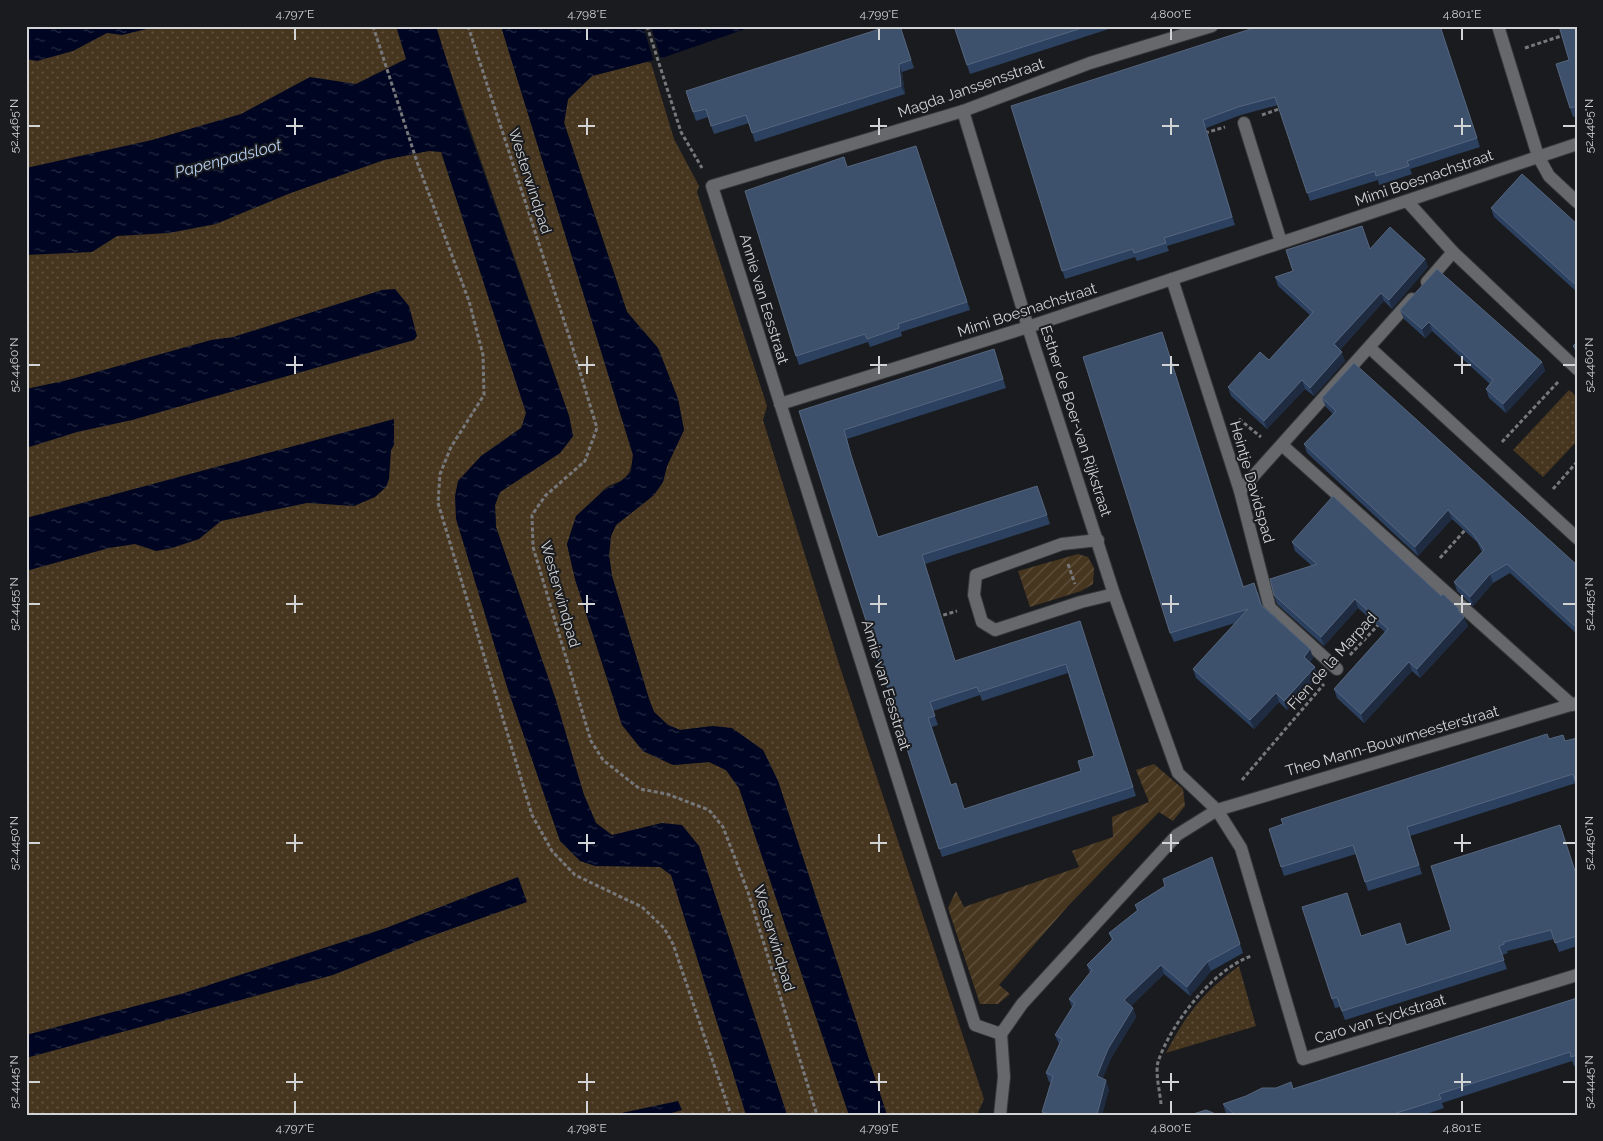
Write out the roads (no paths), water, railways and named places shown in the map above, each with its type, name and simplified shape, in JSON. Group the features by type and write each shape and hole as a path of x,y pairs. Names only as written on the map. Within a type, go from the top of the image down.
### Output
{"street":[{"name":"Magda Janssensstraat","path":"712,186 963,111 1090,63 1212,26"},
{"path":"1498,26 1538,156 1550,176 1577,202"},
{"name":"Esther de Boer-van Rijkstraat","path":"963,111 1028,328 1114,594 1178,773 1217,810"},
{"path":"1244,122 1282,242"},
{"name":"Mimi Boesnachstraat","path":"780,404 1028,328 1577,144"},
{"name":"Annie van Eesstraat","path":"712,186 975,1025 1001,1034"},
{"path":"1407,201 1454,252 1577,370"},
{"path":"1240,491 1454,252"},
{"name":"Heintje Davidspad","path":"1172,279 1240,491 1270,608 1337,669"},
{"path":"1370,348 1577,538"},
{"path":"1279,448 1574,704"},
{"name":"Esther de Boer-van Rijkstraat","path":"1098,540 1062,544 976,575 974,596 982,622 995,630 1081,602 1114,594"},
{"name":"Theo Mann-Bouwmeesterstraat","path":"1217,810 1574,704"},
{"path":"1000,1115 1004,1077 1001,1034 1022,1004 1177,835 1217,810"},
{"name":"Caro van Eyckstraat","path":"1217,810 1241,848 1303,1059 1577,975"}],"water":[{"path":"26,26 159,26 122,35 107,33 73,51 37,61 26,59"},
{"name":"Papenpadsloot","path":"396,26 436,26 466,122 569,416 573,436 560,453 500,492 495,505 496,527 556,700 584,795 596,823 612,835 662,823 682,825 699,846 787,1115 746,1115 671,875 660,867 595,866 580,861 560,841 508,690 456,519 455,496 458,481 481,456 521,428 526,413 441,152 429,151 384,160 288,194 216,224 169,233 117,236 92,252 26,255 26,168 152,140 241,114 310,77 356,84 406,59"},
{"path":"501,26 754,26 665,57 592,76 568,99 564,123 627,312 658,348 678,399 684,430 667,466 663,482 654,495 616,525 611,536 609,555 612,576 654,712 668,725 680,730 713,726 732,728 763,750 778,781 887,1115 849,1115 739,788 726,770 709,762 673,765 643,751 622,725 575,579 567,544 576,516 602,492 621,481 631,472 633,455"},
{"path":"395,289 409,306 417,336 414,340 132,420 77,432 26,448 26,389 68,380 211,340 233,337 382,290"},
{"path":"394,419 394,445 391,450 389,479 386,487 375,497 354,506 307,503 221,521 199,539 172,548 156,551 135,544 109,548 26,571 26,518"},
{"path":"518,877 527,902 423,939 333,975 26,1058 26,1035 181,994 386,928"},
{"path":"678,1101 682,1110 665,1115 612,1115"}]}
